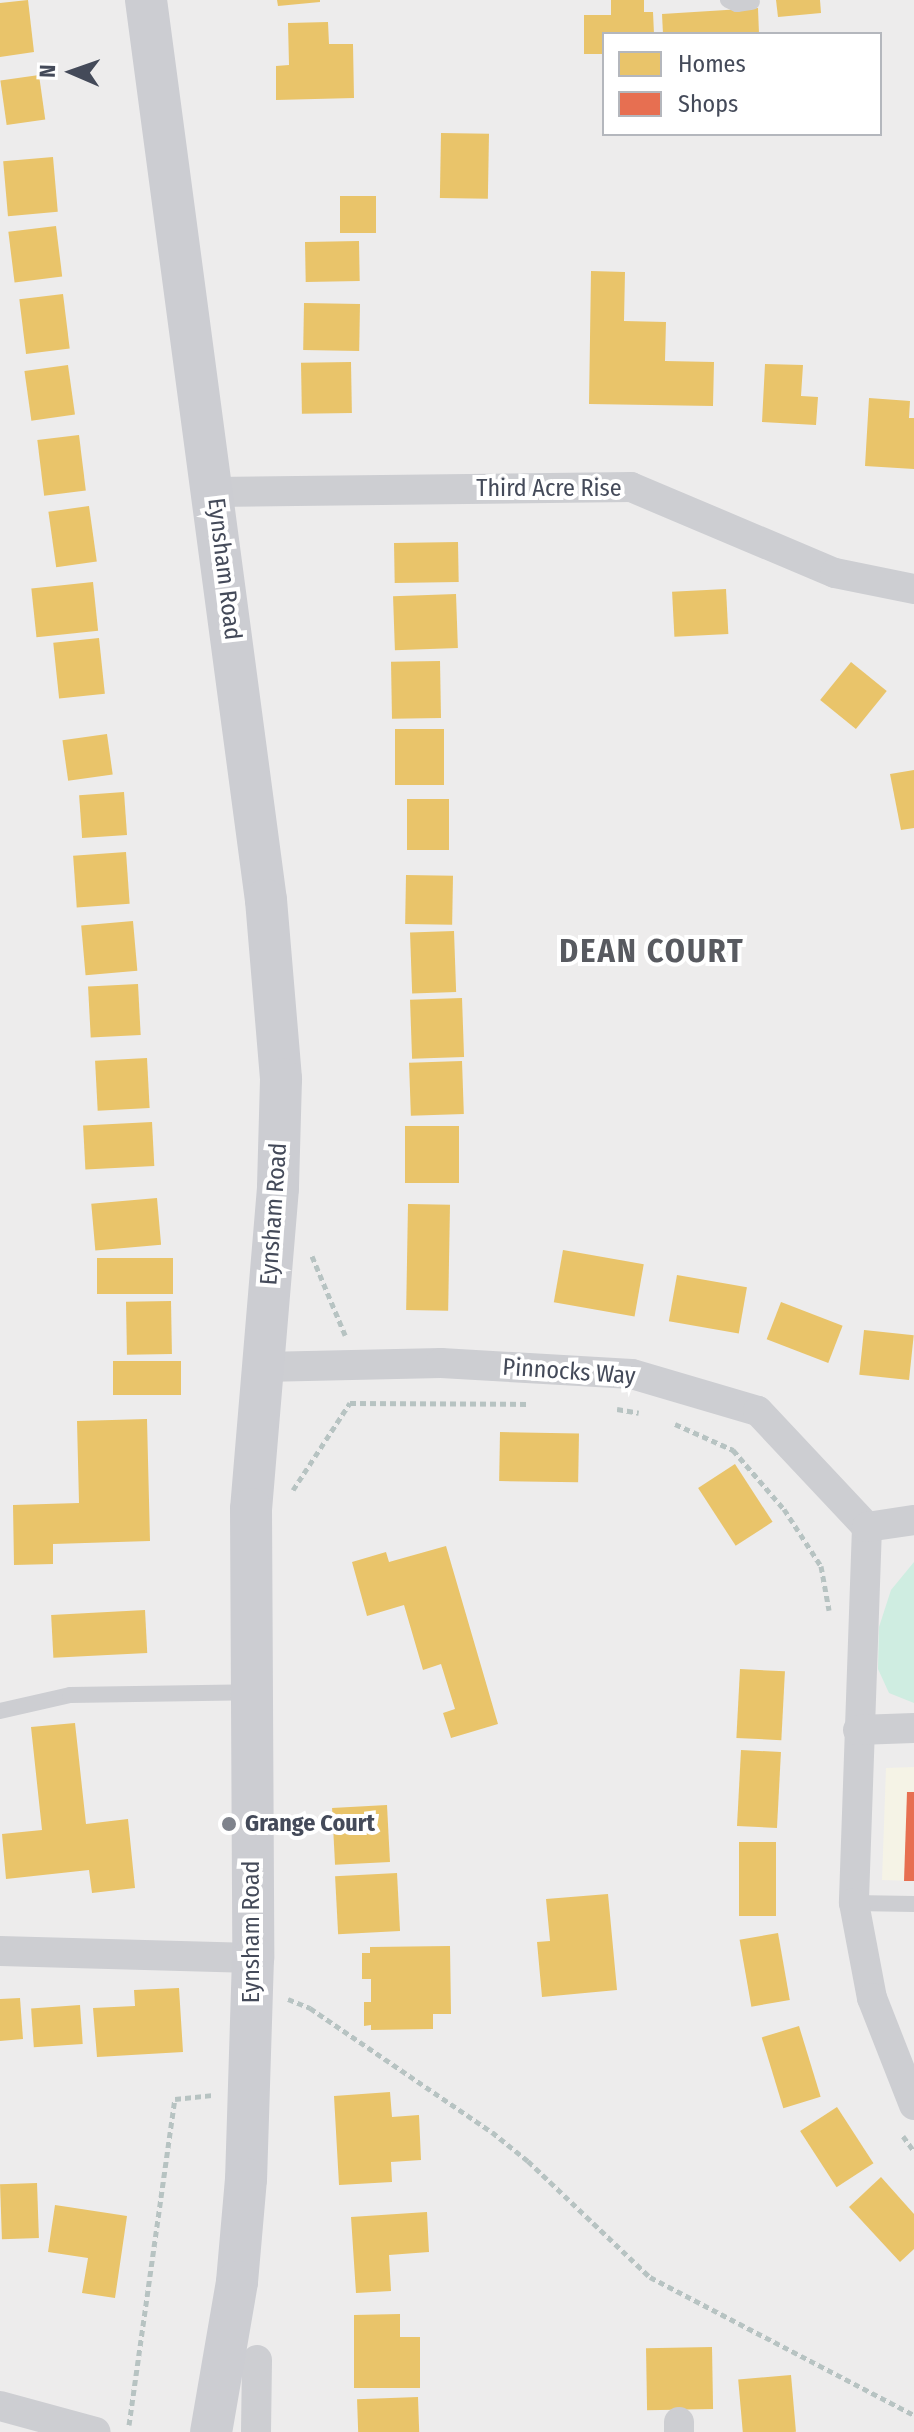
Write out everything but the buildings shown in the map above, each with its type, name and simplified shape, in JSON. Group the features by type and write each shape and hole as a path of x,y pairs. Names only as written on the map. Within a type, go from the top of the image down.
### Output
{"main road":[{"name":"Eynsham Road","path":"146,0 266,900 281,1079 278,1188 251,1509 253,1972 249,2090 237,2282 211,2432"}],"street":[{"name":"Third Acre Rise","path":"214,492 631,487 835,573 914,589"},
{"name":"Pinnocks Way","path":"263,1367 441,1363 632,1374 758,1411 867,1527"},
{"path":"906,2118 872,1998 854,1903 867,1527 914,1520"},
{"path":"858,1730 914,1728"},
{"path":"0,1951 253,1972"},
{"path":"256,2432 257,2360"},
{"path":"0,2406 96,2432"}],"lane":[{"path":"728,0 737,4 752,2"},
{"path":"0,1711 70,1695 251,1692"},
{"path":"854,1903 914,1904"}],"path":[{"path":"292,1492 350,1403 541,1404"},
{"path":"609,1407 650,1415"},
{"path":"663,1418 733,1450 784,1509 821,1566 830,1612"},
{"path":"253,1972 492,2132 528,2161 650,2277 914,2415"},
{"path":"128,2432 175,2099 249,2090"},
{"path":"906,2118 914,2151"}],"shaded area":[{"path":"914,1767 914,1881 882,1880 886,1768"}],"green space":[{"path":"914,1562 914,1703 889,1693 878,1669 879,1627 891,1590"}],"place":[{"name":"Grange Court","path":"229,1824"}],"district":[{"name":"DEAN COURT","path":"652,951"}]}
